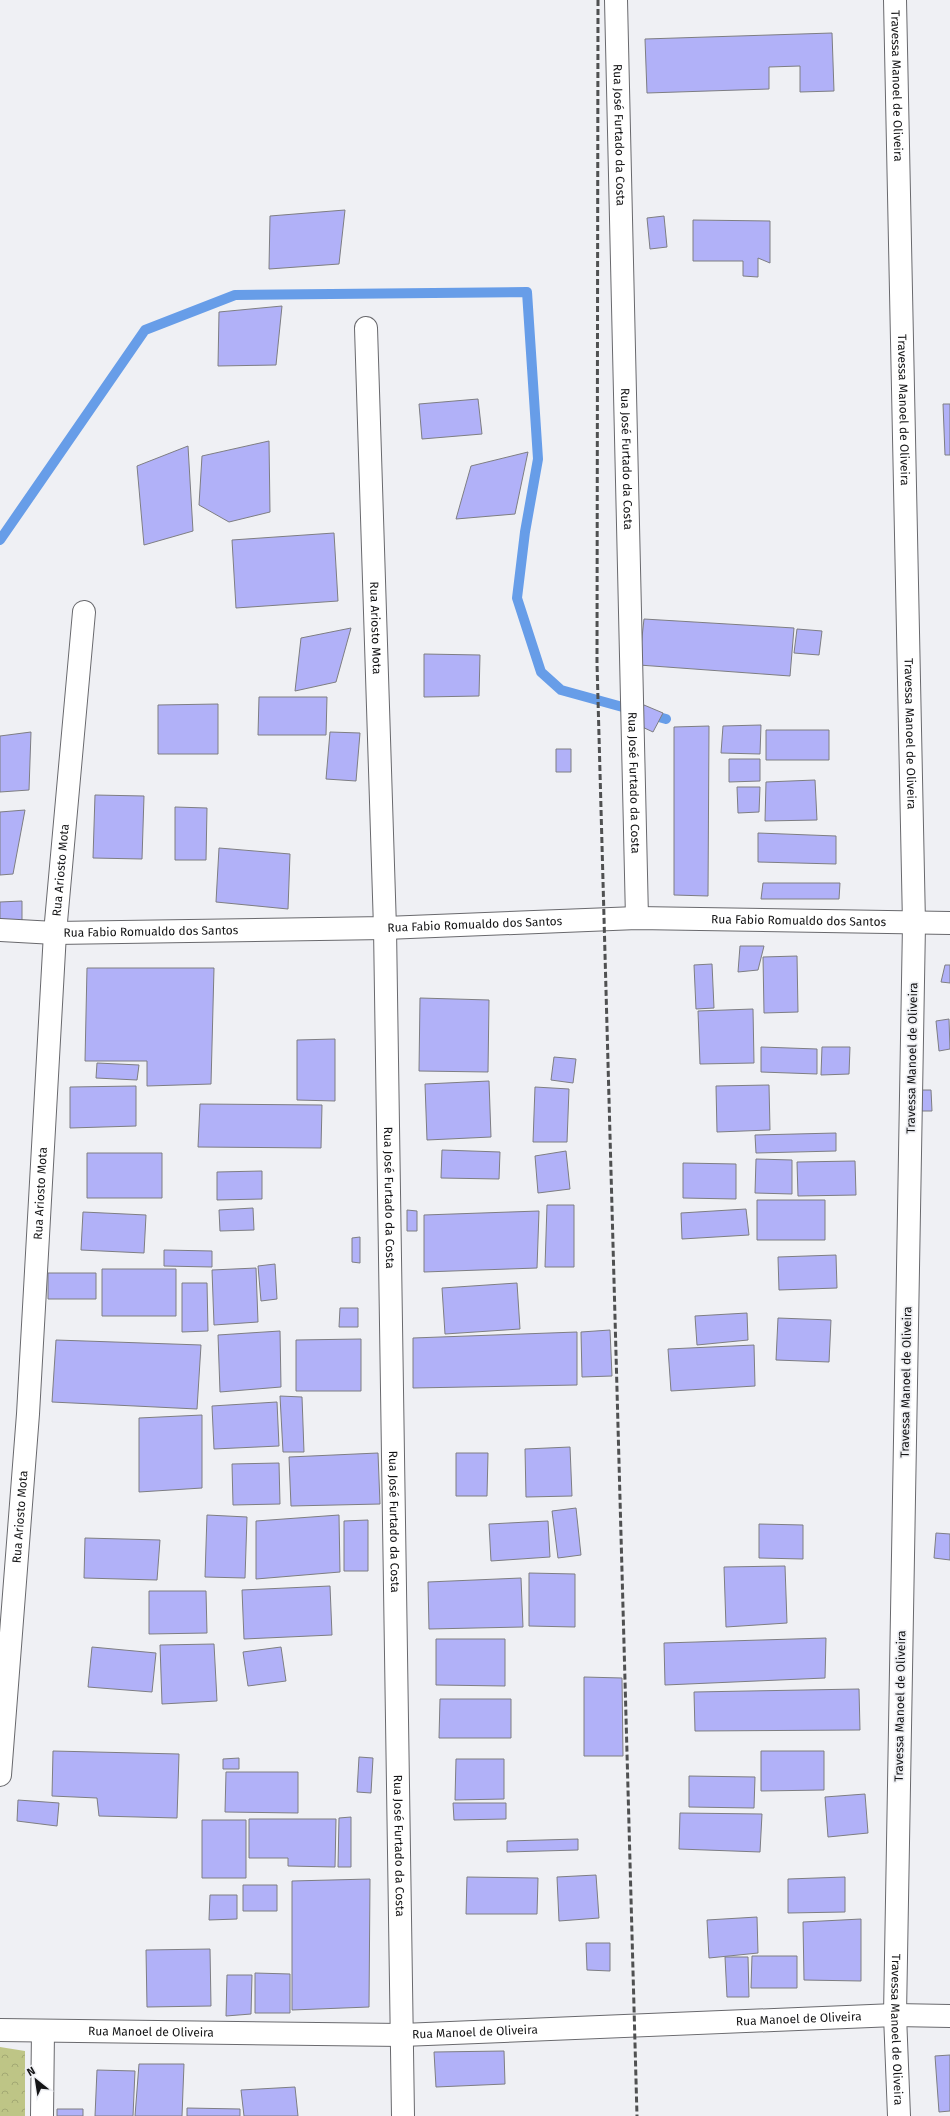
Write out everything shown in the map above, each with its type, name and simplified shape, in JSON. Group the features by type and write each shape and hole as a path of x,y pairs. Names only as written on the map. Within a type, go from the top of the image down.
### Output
{"street":[{"name":"Rua José Furtado da Costa","path":"616,0 638,918"},
{"name":"Travessa Manoel de Oliveira","path":"895,0 914,924 895,2016 899,2116"},
{"name":"Rua Ariosto Mota","path":"366,328 385,928"},
{"name":"Rua Ariosto Mota","path":"0,1774 28,1414 55,933 84,612"},
{"name":"Rua Fabio Romualdo dos Santos","path":"0,930 55,933 385,928 638,918 914,924 950,923"},
{"name":"Rua José Furtado da Costa","path":"385,928 403,2116"},
{"name":"Rua Manoel de Oliveira","path":"0,2030 402,2035 895,2016 950,2016"},
{"path":"42,2116 43,2031"}],"green space":[{"path":"0,2047 25,2051 25,2116 0,2116"}],"building":[{"path":"832,33 834,91 800,92 800,66 769,67 769,89 647,93 645,39"},
{"path":"345,210 339,264 269,269 270,216"},
{"path":"664,216 667,247 650,249 647,218"},
{"path":"693,220 770,221 770,263 758,258 758,277 743,276 743,261 693,261"},
{"path":"282,306 276,365 218,366 219,312"},
{"path":"478,399 482,434 422,439 419,404"},
{"path":"943,404 950,404 950,455 945,455"},
{"path":"269,441 270,512 229,522 199,505 202,456"},
{"path":"188,446 193,531 144,545 137,466"},
{"path":"528,452 515,514 456,519 471,466"},
{"path":"334,533 338,601 236,608 232,540"},
{"path":"644,619 794,628 790,676 639,665"},
{"path":"351,628 336,682 295,691 301,638"},
{"path":"797,629 822,631 819,655 794,653"},
{"path":"424,654 480,655 479,696 424,697"},
{"path":"259,697 327,697 326,735 258,735"},
{"path":"218,704 218,754 158,754 158,705"},
{"path":"644,705 663,713 653,732 638,725"},
{"path":"761,725 760,754 721,753 723,726"},
{"path":"709,726 708,896 674,895 674,727"},
{"path":"766,730 829,730 829,760 766,760"},
{"path":"31,732 29,790 0,792 0,736"},
{"path":"330,732 360,733 356,781 326,779"},
{"path":"556,749 571,749 571,772 556,772"},
{"path":"729,759 760,759 760,781 729,782"},
{"path":"815,780 817,820 765,821 766,782"},
{"path":"737,787 760,787 759,812 738,813"},
{"path":"95,795 144,796 142,859 93,858"},
{"path":"175,807 207,808 206,860 175,860"},
{"path":"25,810 13,874 0,875 0,812"},
{"path":"758,833 836,836 836,864 758,862"},
{"path":"219,848 290,854 288,909 216,902"},
{"path":"763,883 840,883 839,899 761,899"},
{"path":"22,901 22,922 0,922 0,902"},
{"path":"740,946 764,946 758,970 738,972"},
{"path":"797,956 798,1012 764,1013 763,957"},
{"path":"712,964 714,1008 696,1009 694,965"},
{"path":"945,965 950,965 950,983 941,982"},
{"path":"87,968 214,968 211,1084 147,1086 147,1061 85,1061"},
{"path":"420,998 489,1000 488,1072 419,1071"},
{"path":"753,1009 754,1063 700,1064 698,1011"},
{"path":"949,1019 950,1049 939,1051 936,1021"},
{"path":"335,1039 335,1101 297,1100 297,1040"},
{"path":"761,1047 817,1049 817,1074 761,1072"},
{"path":"822,1047 850,1047 849,1074 821,1075"},
{"path":"554,1057 576,1059 573,1083 551,1080"},
{"path":"97,1063 139,1065 137,1080 96,1078"},
{"path":"489,1081 491,1137 427,1140 425,1084"},
{"path":"769,1085 770,1130 717,1132 716,1086"},
{"path":"136,1086 136,1126 70,1128 70,1087"},
{"path":"535,1087 569,1089 567,1142 533,1142"},
{"path":"921,1090 931,1090 932,1111 921,1111"},
{"path":"200,1104 322,1105 321,1148 198,1147"},
{"path":"836,1133 836,1151 756,1153 755,1135"},
{"path":"442,1150 500,1152 499,1179 441,1178"},
{"path":"566,1151 570,1189 538,1193 535,1156"},
{"path":"87,1153 162,1153 162,1198 87,1198"},
{"path":"756,1159 792,1160 792,1194 755,1193"},
{"path":"855,1161 856,1195 798,1196 797,1162"},
{"path":"683,1163 736,1164 736,1199 683,1198"},
{"path":"262,1171 262,1199 217,1200 217,1172"},
{"path":"757,1200 825,1200 825,1240 757,1240"},
{"path":"547,1205 574,1205 574,1267 545,1267"},
{"path":"253,1208 254,1230 220,1231 219,1210"},
{"path":"746,1209 749,1235 682,1239 681,1213"},
{"path":"407,1210 417,1211 417,1231 407,1231"},
{"path":"539,1211 537,1268 424,1272 424,1215"},
{"path":"83,1212 146,1215 144,1253 81,1250"},
{"path":"360,1237 360,1263 352,1262 352,1238"},
{"path":"164,1250 212,1251 212,1267 164,1266"},
{"path":"836,1255 837,1288 779,1290 778,1257"},
{"path":"275,1264 277,1299 261,1301 258,1266"},
{"path":"256,1268 258,1322 214,1325 212,1270"},
{"path":"102,1269 176,1269 176,1316 102,1316"},
{"path":"48,1273 96,1273 96,1299 48,1299"},
{"path":"182,1283 207,1283 208,1331 182,1332"},
{"path":"517,1283 520,1329 445,1334 442,1288"},
{"path":"340,1308 358,1308 358,1327 339,1327"},
{"path":"747,1313 748,1340 697,1345 695,1316"},
{"path":"778,1318 831,1320 829,1362 776,1360"},
{"path":"610,1330 612,1376 582,1377 581,1332"},
{"path":"280,1331 281,1387 220,1392 218,1335"},
{"path":"577,1332 577,1385 413,1388 413,1338"},
{"path":"361,1339 361,1391 296,1391 296,1340"},
{"path":"56,1340 201,1345 197,1409 52,1402"},
{"path":"754,1345 755,1386 671,1391 668,1349"},
{"path":"280,1396 302,1397 304,1452 283,1452"},
{"path":"277,1402 279,1446 214,1449 212,1406"},
{"path":"202,1415 202,1488 139,1492 139,1418"},
{"path":"570,1447 572,1496 526,1497 525,1449"},
{"path":"378,1453 380,1504 291,1506 289,1457"},
{"path":"456,1453 488,1453 487,1496 456,1496"},
{"path":"279,1463 280,1504 233,1505 232,1464"},
{"path":"576,1508 581,1555 558,1558 552,1511"},
{"path":"207,1515 247,1517 245,1578 205,1577"},
{"path":"339,1515 340,1572 256,1579 256,1521"},
{"path":"368,1520 368,1571 344,1571 344,1521"},
{"path":"548,1521 550,1557 491,1561 489,1524"},
{"path":"759,1524 803,1525 803,1559 759,1558"},
{"path":"936,1533 950,1534 950,1560 934,1558"},
{"path":"85,1538 160,1540 157,1580 84,1578"},
{"path":"785,1566 787,1623 726,1627 724,1567"},
{"path":"529,1573 575,1574 575,1627 529,1626"},
{"path":"521,1578 523,1627 429,1629 428,1582"},
{"path":"330,1586 332,1635 244,1639 242,1590"},
{"path":"149,1591 206,1591 207,1633 149,1634"},
{"path":"826,1638 825,1678 665,1685 664,1643"},
{"path":"436,1639 505,1639 505,1686 436,1685"},
{"path":"214,1644 217,1701 162,1704 160,1645"},
{"path":"92,1647 156,1653 152,1692 88,1687"},
{"path":"281,1647 286,1681 248,1686 243,1652"},
{"path":"584,1677 622,1678 623,1756 584,1756"},
{"path":"859,1689 860,1730 695,1731 694,1692"},
{"path":"440,1699 511,1699 511,1738 439,1738"},
{"path":"53,1751 179,1754 177,1818 99,1816 97,1798 52,1796"},
{"path":"761,1751 824,1751 824,1790 761,1791"},
{"path":"359,1757 373,1758 371,1793 357,1792"},
{"path":"239,1758 239,1769 223,1769 223,1759"},
{"path":"456,1759 504,1759 504,1799 455,1800"},
{"path":"226,1772 298,1772 298,1813 225,1812"},
{"path":"689,1776 755,1777 754,1808 689,1807"},
{"path":"865,1794 868,1833 828,1837 825,1797"},
{"path":"18,1800 59,1803 57,1826 17,1821"},
{"path":"453,1803 506,1803 506,1819 454,1820"},
{"path":"680,1813 762,1814 760,1852 679,1849"},
{"path":"351,1817 351,1867 338,1867 339,1818"},
{"path":"249,1819 336,1819 335,1867 288,1866 288,1858 249,1858"},
{"path":"202,1820 246,1820 246,1878 202,1878"},
{"path":"578,1839 578,1850 507,1852 507,1841"},
{"path":"596,1875 599,1918 559,1921 557,1877"},
{"path":"467,1877 538,1878 537,1914 466,1914"},
{"path":"845,1877 845,1912 788,1913 788,1879"},
{"path":"370,1879 369,2007 292,2010 292,1881"},
{"path":"243,1885 277,1885 277,1911 243,1911"},
{"path":"210,1895 237,1895 237,1919 209,1920"},
{"path":"757,1917 758,1953 709,1958 707,1920"},
{"path":"861,1919 861,1981 804,1980 803,1922"},
{"path":"586,1943 610,1943 610,1971 587,1970"},
{"path":"210,1949 211,2006 147,2007 146,1950"},
{"path":"752,1956 797,1956 797,1988 751,1988"},
{"path":"725,1957 748,1957 749,1997 727,1997"},
{"path":"255,1973 290,1974 290,2013 255,2013"},
{"path":"227,1975 252,1975 251,2014 226,2016"},
{"path":"504,2051 505,2084 436,2087 434,2052"},
{"path":"950,2055 950,2111 939,2112 935,2056"},
{"path":"139,2064 184,2064 182,2116 135,2116"},
{"path":"97,2070 135,2071 133,2116 95,2116"},
{"path":"295,2087 298,2116 244,2116 241,2090"},
{"path":"187,2108 240,2109 240,2116 187,2116"},
{"path":"57,2109 83,2109 83,2116 57,2116"}],"waterway":[{"path":"0,540 145,330 235,295 527,292 538,459 525,532 517,598 541,672 561,690 666,719"}],"railway":[{"path":"598,0 597,663 637,2116"}]}
